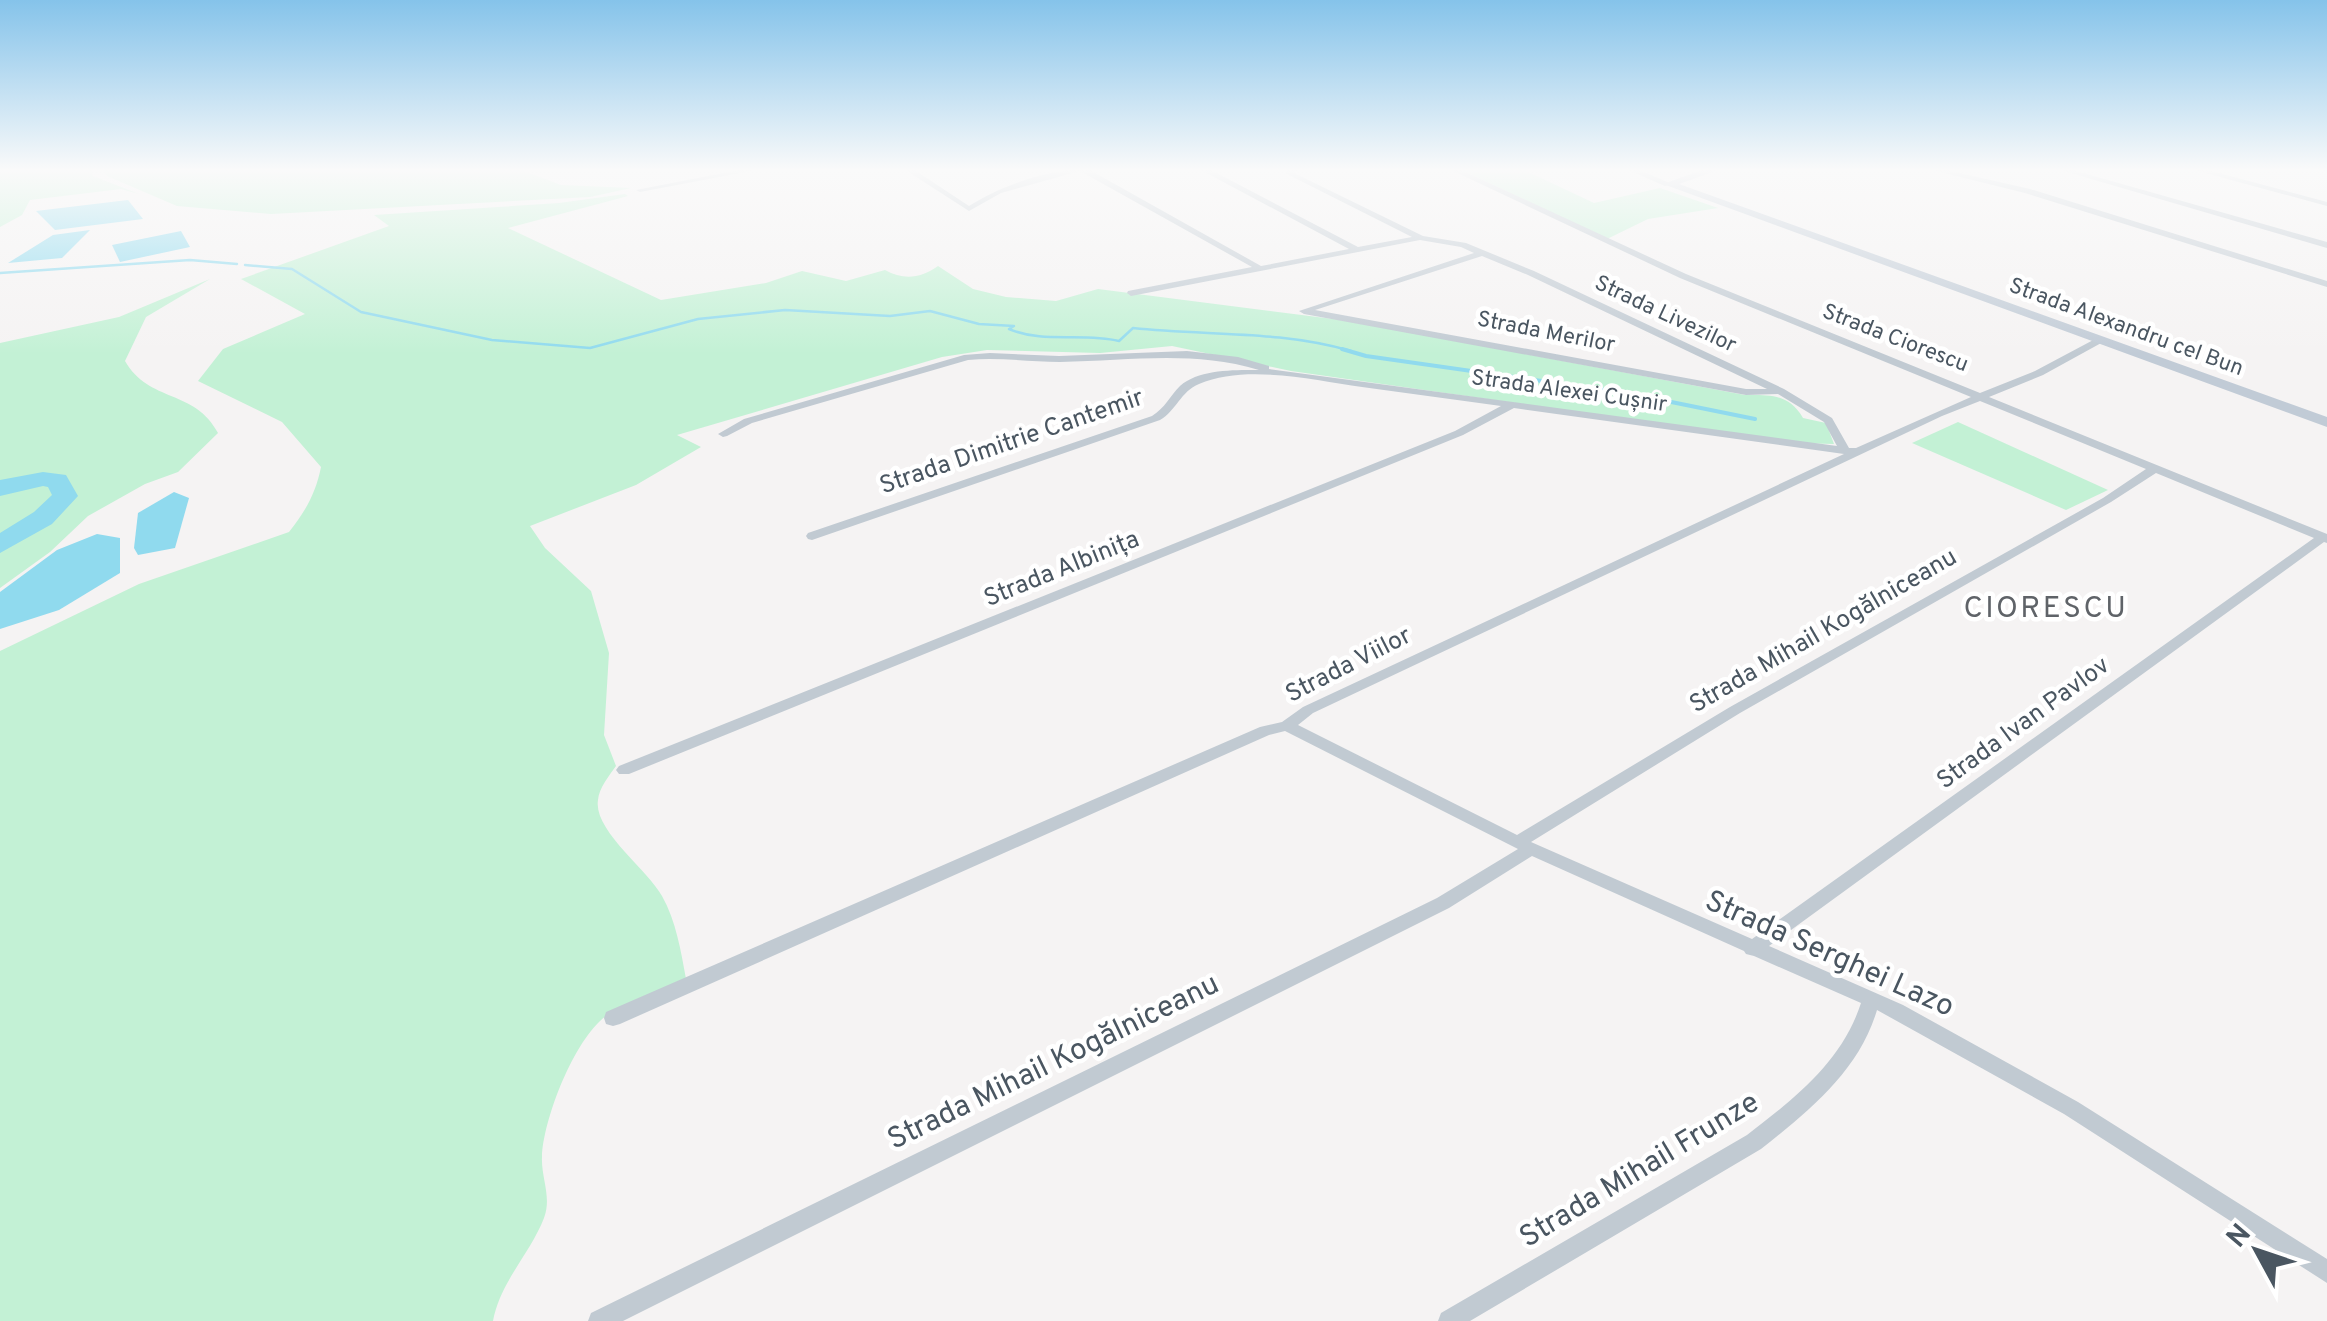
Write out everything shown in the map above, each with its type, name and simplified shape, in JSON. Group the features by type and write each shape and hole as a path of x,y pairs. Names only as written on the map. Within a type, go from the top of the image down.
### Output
{"street":[{"path":"1192,231 1258,267"},
{"path":"1321,231 1354,248"},
{"name":"Strada Livezilor","path":"1406,231 1483,253 1780,391 1828,420 1851,452"},
{"name":"Strada Ciorescu","path":"1579,231 2325,538"},
{"name":"Strada Alexandru cel Bun","path":"1797,231 2327,422"},
{"path":"2155,231 2327,284"},
{"path":"2277,231 2327,245"},
{"path":"1131,293 1421,238"},
{"name":"Strada Merilor","path":"1483,253 1304,312 1746,392 1780,391"},
{"name":"Strada Viilor","path":"613,1018 1265,731 1287,726 1308,710 1851,452 1985,396 2100,340"},
{"path":"723,434 734,426 880,380 979,355 1064,359 1174,352 1230,360 1275,372"},
{"name":"Strada Alexei Cușnir","path":"1275,372 1851,452"},
{"name":"Strada Dimitrie Cantemir","path":"812,536 1156,418 1172,408 1183,389 1200,380 1275,372"},
{"name":"Strada Albinița","path":"624,770 1440,440 1514,404"},
{"name":"Strada Mihail Kogălniceanu","path":"600,1321 1444,903 1633,770 2107,500 2156,468"},
{"name":"Strada Ivan Pavlov","path":"1752,949 2325,538"},
{"name":"Strada Serghei Lazo","path":"1287,726 1524,846 1871,1000 2030,1084 2327,1272"},
{"name":"Strada Mihail Frunze","path":"1449,1321 1754,1142 1787,1116 1848,1052 1866,1023 1871,1000"}],"green space":[{"path":"376,231 514,231 661,300 766,283 802,271 846,281 885,270 905,277 918,276 938,266 973,289 1006,297 1056,301 1098,289 1349,321 1745,395 1771,396 1792,404 1803,418 1826,423 1834,444 1796,443 1291,371 1172,346 1100,353 987,350 942,357 677,435 701,447 636,485 530,526 545,548 591,591 609,653 604,735 616,766 600,791 599,812 612,837 662,896 674,926 686,979 609,1014 585,1039 574,1058 555,1100 544,1141 544,1218 502,1294 493,1321 0,1321 0,651 139,584 289,532 300,517 313,494 321,467 282,422 198,381 223,349 305,314 241,279"},
{"path":"1589,231 1624,231 1607,239"},
{"path":"210,279 146,317 125,361 146,384 197,409 218,433 178,472 145,484 88,516 50,552 0,588 0,343 119,317"},
{"path":"1958,422 2108,490 2066,510 1912,443"}],"water":[{"path":"89,231 62,258 8,263 53,235"},
{"path":"181,231 190,247 120,262 112,245"},
{"path":"174,492 189,498 175,548 138,555 134,548 138,513"},
{"path":"97,534 120,538 120,573 59,610 0,629 0,592 57,550"}],"waterway":[{"path":"0,273 190,260 237,264"},
{"path":"245,265 292,269 361,312 492,340 590,348 698,319 785,310 890,316 930,311 979,324 1014,326 1009,329 1036,336 1119,341 1133,328 1270,337 1351,351"},
{"path":"1342,349 1366,356 1627,393 1755,419"},
{"path":"0,488 57,480 65,496 43,518 0,545"}],"district":[{"name":"CIORESCU","path":"2046,609"}]}
